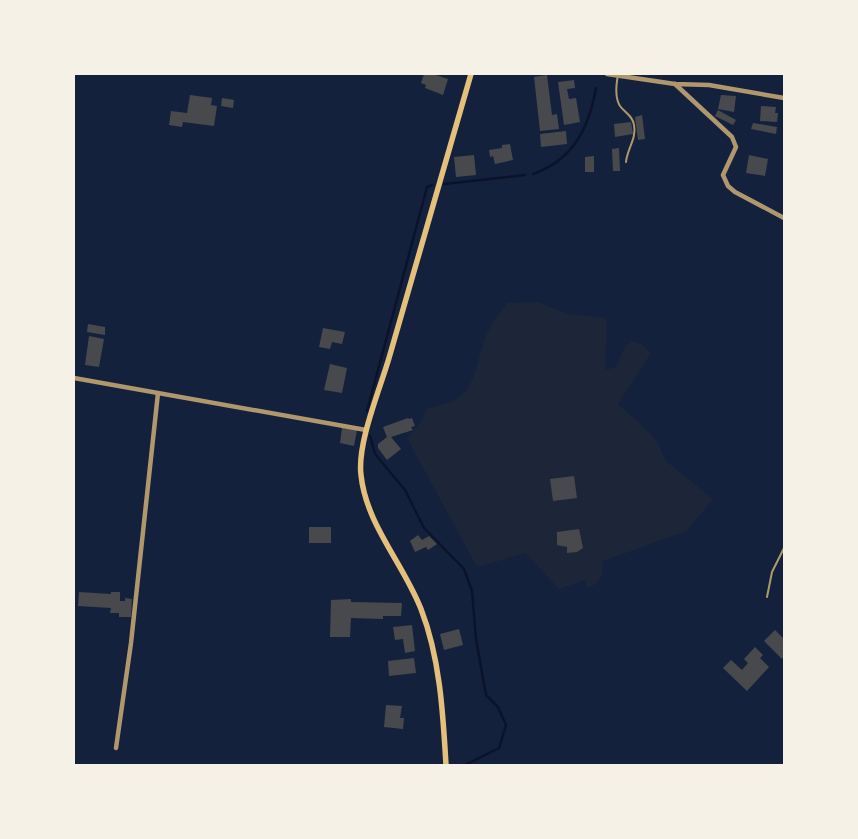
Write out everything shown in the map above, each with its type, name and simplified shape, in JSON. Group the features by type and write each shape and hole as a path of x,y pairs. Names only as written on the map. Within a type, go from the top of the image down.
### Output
{"main road":[{"path":"446,765 442,707 437,672 424,618 409,583 368,506 360,474 360,461 366,430 389,358 471,74"}],"street":[{"path":"607,74 675,84 708,85 784,98"},
{"path":"675,84 732,137 736,147 723,175 728,186 735,192 784,218"},
{"path":"74,378 366,430"},
{"path":"116,748 131,643 158,393"}],"lane":[{"path":"618,76 616,85 619,103 633,119 635,134 628,150 626,162"},
{"path":"767,596 775,565 784,548"}],"shaded area":[{"path":"537,302 569,314 605,318 607,331 606,370 616,367 625,346 632,341 642,345 651,353 618,404 648,431 659,445 665,460 713,499 687,531 603,561 601,578 588,588 585,580 559,589 525,553 477,567 407,438 420,423 428,408 452,401 468,388 488,331 508,303"}],"building":[{"path":"424,74 433,74 448,79 443,95 425,88 426,85 421,83"},
{"path":"547,75 552,115 557,114 559,129 540,131 534,77"},
{"path":"574,80 575,88 567,89 569,99 576,98 580,122 564,125 558,82"},
{"path":"190,95 212,98 211,105 217,106 214,126 183,122 182,127 169,125 171,111 187,113"},
{"path":"721,95 736,96 734,112 718,109"},
{"path":"222,98 234,100 233,108 221,106"},
{"path":"761,106 776,107 775,113 778,113 777,122 760,121"},
{"path":"718,110 736,120 733,125 715,116"},
{"path":"642,115 645,139 638,140 635,117"},
{"path":"631,122 633,134 615,137 614,124"},
{"path":"753,123 777,127 776,134 751,129"},
{"path":"566,131 567,144 541,147 540,134"},
{"path":"510,144 513,160 495,164 493,156 490,157 489,150 502,148 502,145"},
{"path":"619,148 620,171 613,171 612,149"},
{"path":"474,155 476,175 456,177 454,157"},
{"path":"749,155 768,159 765,176 746,173"},
{"path":"594,156 594,172 585,172 585,157"},
{"path":"88,324 105,327 105,335 87,332"},
{"path":"323,328 345,332 342,344 332,342 330,349 319,347"},
{"path":"89,336 104,339 99,367 85,365"},
{"path":"330,364 347,368 342,393 324,390"},
{"path":"412,418 415,426 411,427 413,430 391,437 401,449 387,460 378,448 378,444 387,437 383,427"},
{"path":"342,428 357,430 354,446 340,443"},
{"path":"574,476 577,498 553,501 550,479"},
{"path":"309,527 331,527 331,543 309,543"},
{"path":"579,529 583,548 577,552 567,553 567,547 557,545 557,532"},
{"path":"418,535 422,540 429,536 437,544 428,550 426,547 415,552 410,541"},
{"path":"79,592 111,594 111,592 120,592 120,601 125,601 125,598 132,599 131,617 119,617 119,613 110,613 111,608 78,606"},
{"path":"351,599 351,602 402,603 401,616 383,616 383,619 351,618 350,637 330,637 331,600"},
{"path":"412,625 415,651 405,653 403,639 395,640 393,627"},
{"path":"459,629 463,645 444,650 440,634"},
{"path":"775,630 784,639 784,656 782,659 764,641"},
{"path":"755,647 763,655 760,658 769,667 747,691 723,668 731,660 742,670 748,663 744,659"},
{"path":"414,658 416,673 389,676 388,661"},
{"path":"386,705 402,706 400,718 404,718 403,729 384,727"}],"waterway":[{"path":"533,174 559,160 577,141 589,116 596,88"},
{"path":"444,184 525,175"},
{"path":"367,411 427,187 432,185"},
{"path":"370,436 375,454 405,490 424,528 464,569 472,591 476,639 486,695 498,707 506,725 499,748 465,765"}]}
